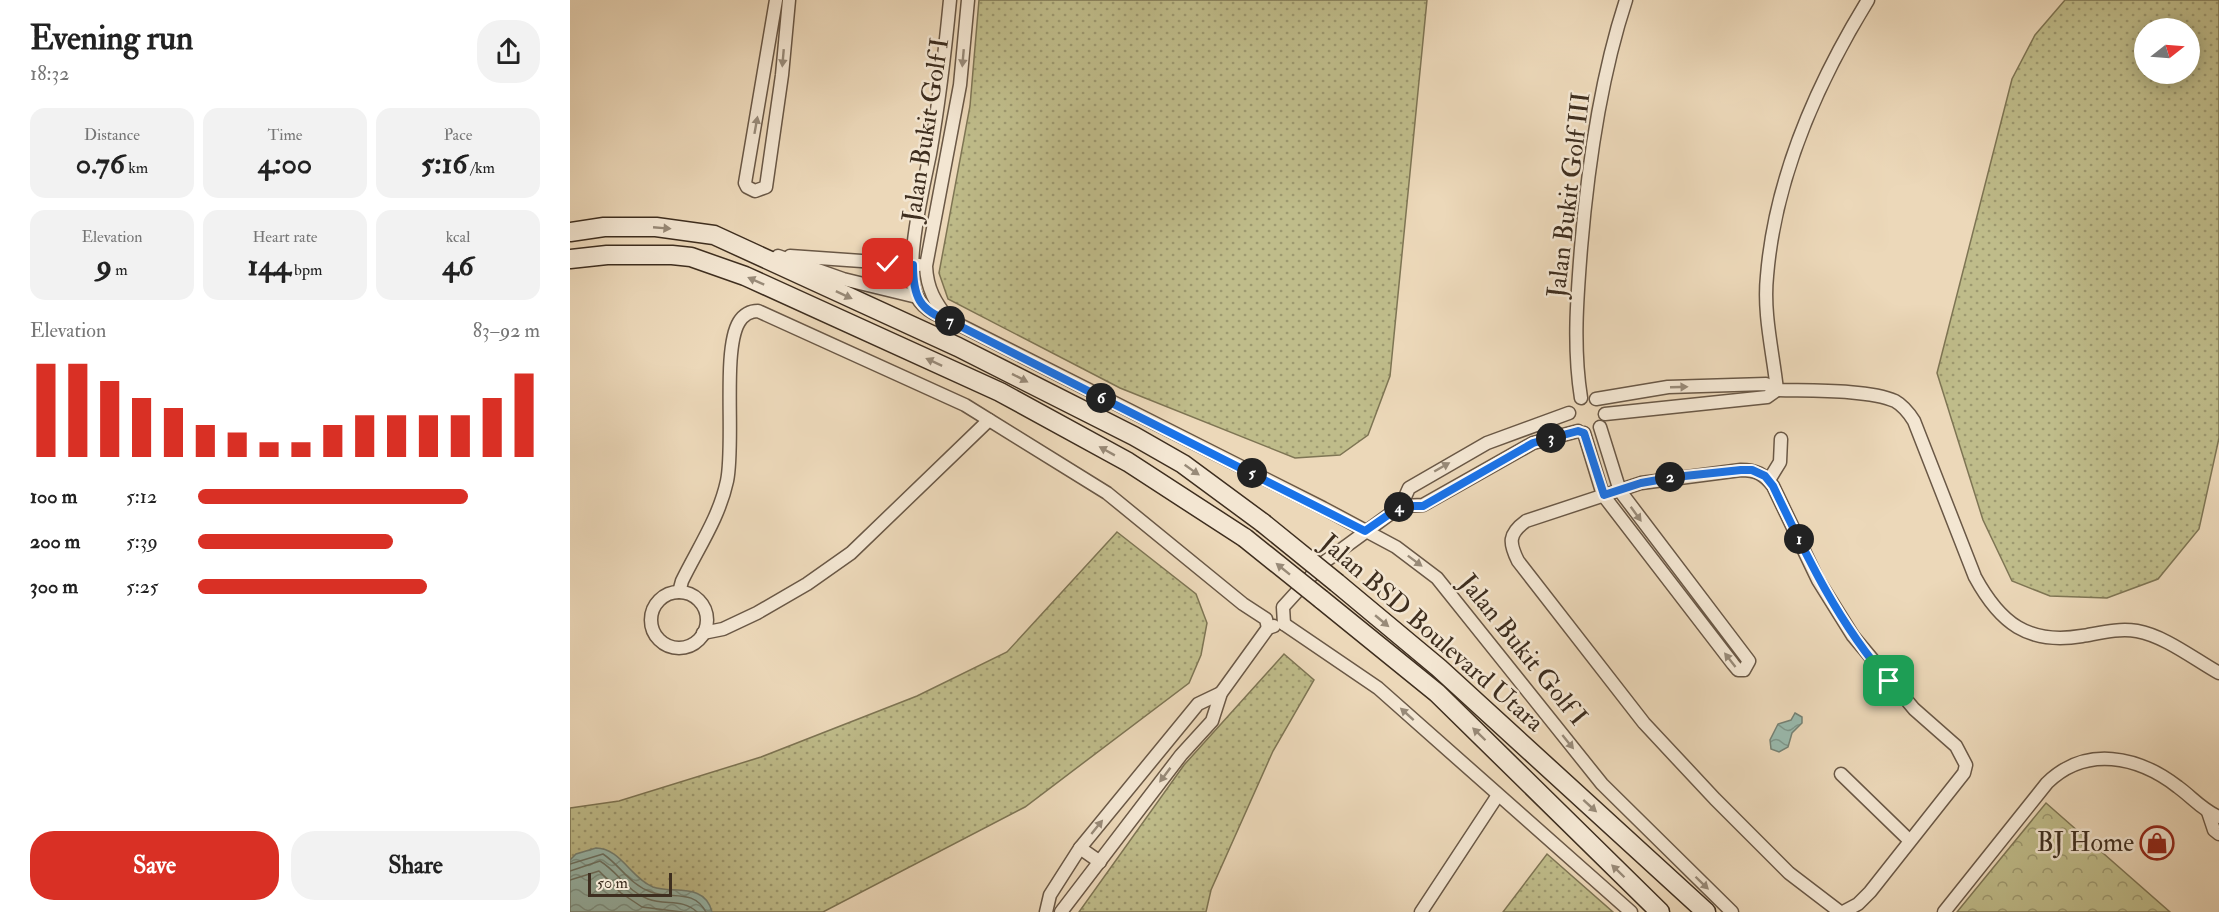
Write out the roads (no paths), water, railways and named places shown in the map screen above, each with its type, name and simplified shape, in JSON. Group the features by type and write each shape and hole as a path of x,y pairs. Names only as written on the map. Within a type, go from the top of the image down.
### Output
{"main road":[{"name":"Jalan BSD Boulevard Utara","path":"570,232 604,227 656,227 714,235 958,347 1124,430 1183,464 1263,523 1439,668 1706,912"},
{"name":"Jalan BSD Boulevard Utara","path":"570,259 607,255 672,255 691,257 745,276 1000,392 1128,462 1245,538 1437,693 1660,912"}],"street":[{"path":"776,0 746,183 747,188 755,191 766,187 782,75 789,0"},
{"name":"Jalan Bukit Golf I","path":"950,0 942,83 920,205 913,265 913,286 917,297 933,316 950,321 1396,547 1437,578 1602,784 1732,912"},
{"name":"Jalan Bukit Golf I","path":"950,321 932,298 927,282 926,266 960,85 968,0"},
{"name":"Jalan Bukit Golf III","path":"1581,398 1576,364 1577,296 1585,205 1598,115 1626,0"},
{"path":"1777,390 1767,324 1767,277 1775,225 1787,175 1803,128 1838,50 1868,0"},
{"path":"714,235 843,279 917,297"},
{"path":"780,256 926,266"},
{"path":"680,592 686,574 713,522 727,480 733,341 738,323 748,313 763,313 965,405 1107,493 1267,623"},
{"path":"1596,399 1603,406 1605,414 1600,428 1620,491 1749,662 1744,670 1738,670 1604,495 1581,432 1573,426 1569,413 1573,404 1581,398 1596,399 1668,387 1766,384 1777,390 1865,394 1887,398 1902,406 1914,421 1975,577 1997,611 2017,628 2030,634 2052,639 2122,630 2139,631 2161,640 2219,673"},
{"path":"1605,414 1767,397 1777,390"},
{"path":"1283,619 1283,607 1323,563 1401,506 1409,488 1442,467 1488,443 1569,413"},
{"path":"703,633 706,620 703,606 693,596 680,592 668,594 654,606 651,618 653,630 665,644 677,647 689,645 703,633 723,629 757,613 807,584 851,553 989,420"},
{"path":"1401,506 1423,506 1533,443 1581,432 1590,433 1600,428"},
{"path":"1769,480 1780,462 1780,439"},
{"path":"1741,470 1752,470 1769,480 1818,580 1853,636 1914,709 1956,746 1965,759 1964,773 1870,892 1858,904 1842,912 1789,873 1715,800 1644,723 1518,561 1510,546 1510,538 1516,528 1526,521 1641,483 1741,470"},
{"path":"1685,601 1695,592"},
{"path":"1061,912 1181,755 1212,721 1221,693 1267,623 1283,619"},
{"path":"1283,619 1378,688 1631,912"},
{"path":"1046,912 1050,896 1080,848 1198,704 1221,693"},
{"path":"1167,741 1181,755"},
{"path":"1944,912 2047,783 2061,770 2074,764 2098,759 2118,759 2139,763 2166,778 2213,814 2214,830 2219,834"},
{"path":"1840,774 1909,840"},
{"path":"1421,912 1498,795"},
{"path":"1080,848 1100,862"}],"water":[{"path":"1795,713 1802,717 1802,723 1792,733 1788,747 1779,752 1771,749 1770,740 1778,724 1791,720"},
{"path":"596,848 612,853 645,883 653,887 687,891 702,896 712,912 570,912 570,860 576,854"}],"place":[{"name":"BJ Home","path":"2157,843"}]}
